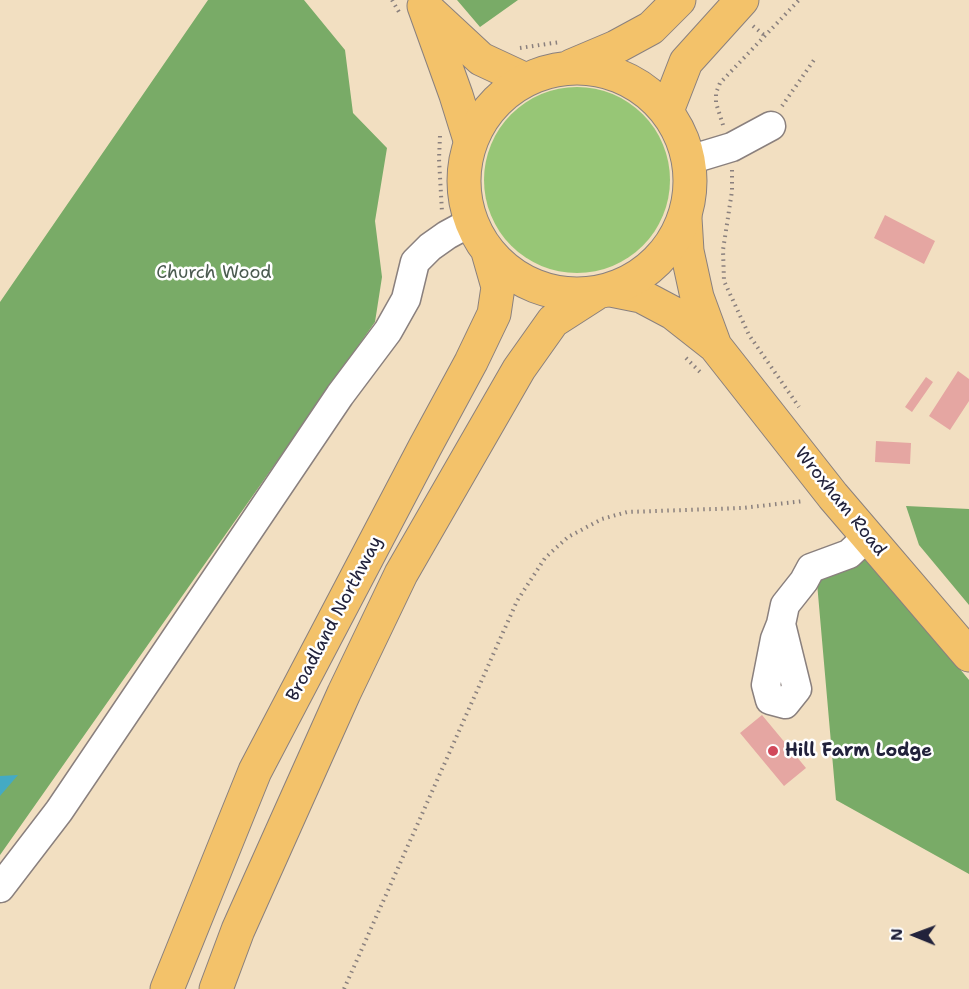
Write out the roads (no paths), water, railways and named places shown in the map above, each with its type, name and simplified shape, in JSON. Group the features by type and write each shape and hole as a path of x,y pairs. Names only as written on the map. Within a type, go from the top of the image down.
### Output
{"main road":[{"path":"413,4 481,58 521,64 546,71 568,54 616,47 651,28 679,0"},
{"path":"667,111 686,62 742,0"},
{"path":"413,4 456,95 470,140"},
{"path":"568,54 640,85 667,111 681,134 689,160 691,189 685,218"},
{"path":"488,252 471,222 464,195 464,167 470,140 521,64"},
{"name":"Broadland Northway","path":"216,989 238,930 286,822 401,574 519,369 553,321 603,292 643,274 668,250 685,218"},
{"name":"Wroxham Road","path":"685,218 687,251 697,297 715,346"},
{"name":"Broadland Northway","path":"167,989 255,771 424,447 471,362 494,314 498,287 488,252"},
{"name":"Wroxham Road","path":"488,252 518,279 555,293 603,292 641,296 665,309 715,346 833,496 969,655"}],"lane":[{"path":"689,160 732,147 771,126"},
{"path":"0,888 58,811 340,395 388,332 406,299 415,262 430,247 471,222"},
{"path":"782,624 785,604 804,581 811,568 849,554 868,536"}],"water":[{"path":"18,775 0,796 0,776"}],"place":[{"name":"Hill Farm Lodge","path":"773,751"}],"park label":[{"name":"Church Wood","path":"214,273"}]}
